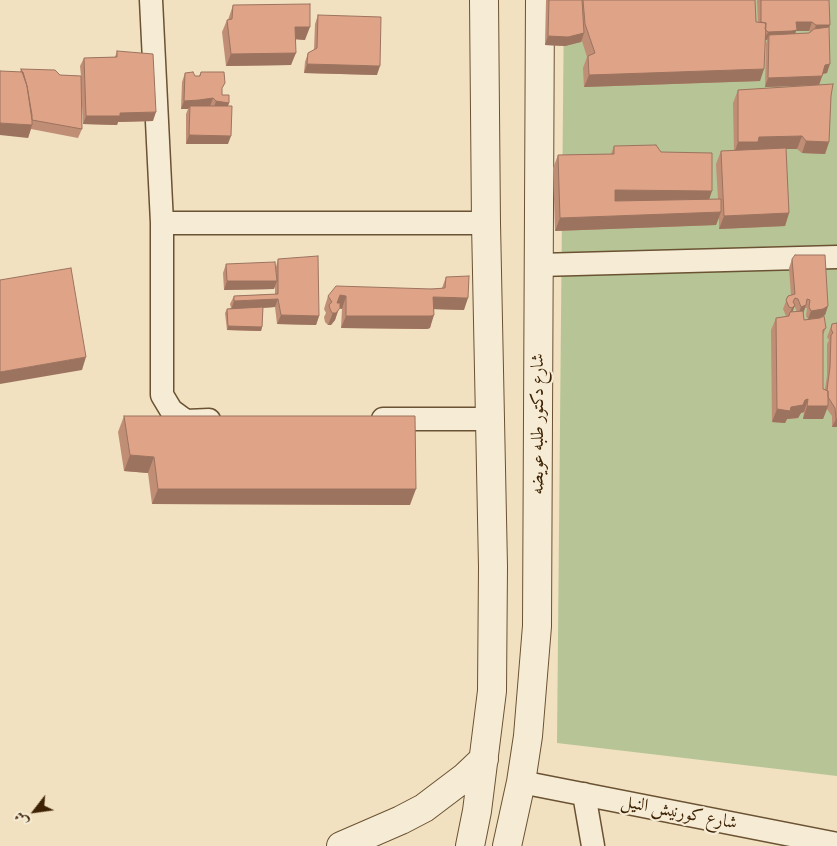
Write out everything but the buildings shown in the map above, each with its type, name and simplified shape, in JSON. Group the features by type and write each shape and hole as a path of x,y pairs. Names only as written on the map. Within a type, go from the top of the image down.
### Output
{"street":[{"path":"151,0 162,223 162,395 171,410 186,420 226,420"},
{"path":"470,846 477,811 492,691 493,567 486,223 484,0"},
{"name":"شارع دكتور طلبه عويضه","path":"507,846 521,782 528,736 537,626 540,0"},
{"path":"162,223 486,223"},
{"path":"539,265 837,257"},
{"path":"362,419 490,419"},
{"path":"341,846 424,808 465,778 484,759"},
{"name":"شارع كورنيش النيل","path":"521,782 837,844"},
{"path":"584,794 593,846"}],"green space":[{"path":"564,0 837,0 837,776 557,743"}]}
